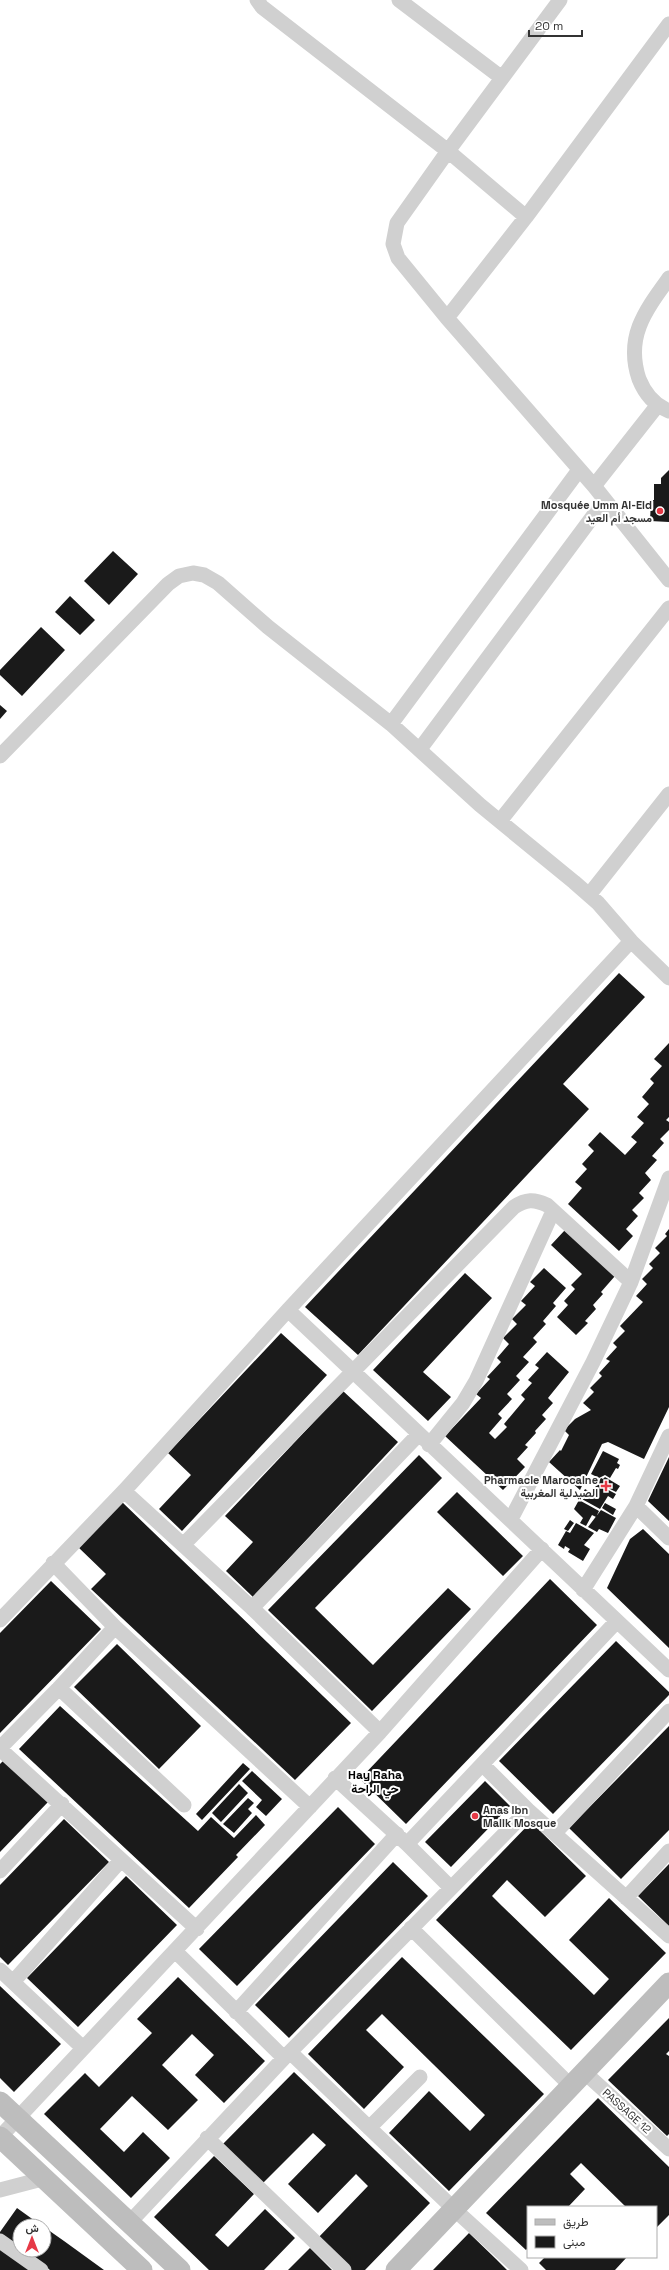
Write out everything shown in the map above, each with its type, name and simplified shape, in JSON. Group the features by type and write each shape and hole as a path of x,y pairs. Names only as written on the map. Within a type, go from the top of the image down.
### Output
{"main road":[{"path":"396,2270 669,1983"},
{"path":"0,2102 180,2270"},
{"path":"0,2137 46,2178 141,2270"}],"street":[{"path":"257,0 262,7 448,151 526,218"},
{"path":"399,0 502,78"},
{"path":"553,2 502,78 448,151 398,223 393,244 398,258 594,486 669,580"},
{"path":"448,318 526,218 669,24"},
{"path":"594,486 663,409 643,390 634,360 634,344 644,315 669,278"},
{"path":"391,724 579,470"},
{"path":"420,749 605,500"},
{"path":"0,756 168,584 179,576 193,573 204,575 218,583 268,627 391,724 500,821 589,895 630,941 668,974"},
{"path":"500,821 669,608"},
{"path":"589,895 669,794"},
{"path":"0,1620 53,1563 124,1491 288,1310 630,941"},
{"path":"511,1519 593,1362 630,1282 669,1178"},
{"path":"184,1544 514,1207 524,1200 540,1202 553,1211 630,1282"},
{"path":"252,1608 463,1403 476,1381 553,1211"},
{"path":"288,1310 424,1440 511,1519 583,1590 669,1670"},
{"path":"583,1590 636,1506 669,1436"},
{"path":"124,1491 184,1544 252,1608 380,1732"},
{"path":"636,1506 669,1538"},
{"path":"0,2137 197,1929 380,1732 542,1549"},
{"path":"53,1563 115,1627 310,1807"},
{"path":"236,2012 402,1839 483,1765 617,1620"},
{"path":"115,1627 0,1749 62,1804 197,1929"},
{"path":"59,1688 184,1805"},
{"path":"555,1833 669,1711"},
{"path":"483,1765 528,1810 669,1936"},
{"path":"336,1778 402,1839 450,1887"},
{"path":"0,1871 62,1804"},
{"path":"130,2222 207,2138 287,2055 450,1887 528,1810"},
{"path":"626,1898 669,1851"},
{"path":"13,1982 121,1860"},
{"name":"PASSAGE 12","path":"411,1928 578,2079 669,2149"},
{"path":"176,1950 236,2012 369,2128 521,2270"},
{"path":"0,1970 83,2048"},
{"path":"369,2128 420,2077"},
{"path":"207,2138 344,2270"},
{"path":"0,2190 46,2178"},
{"path":"0,2241 41,2270"}],"building":[{"name":"Mosquée Umm Al-Eid مسجد أم العيد","path":"669,470 669,522 650,521 651,500 654,500 654,484 661,484 661,478"},
{"path":"113,551 138,574 109,605 84,581"},
{"path":"70,596 95,620 80,635 55,612"},
{"path":"41,627 65,650 22,696 0,675 0,670"},
{"path":"0,705 7,711 0,719"},
{"path":"619,973 645,997 563,1084 589,1109 358,1355 305,1307"},
{"path":"669,1043 669,1117 666,1120 669,1122 669,1130 660,1139 664,1143 652,1156 657,1160 645,1173 651,1180 639,1193 644,1198 632,1210 638,1216 626,1229 633,1236 619,1251 568,1204 582,1188 575,1182 587,1169 582,1164 594,1151 588,1145 600,1132 625,1155 637,1142 631,1137 644,1123 637,1117 649,1104 642,1097 654,1083 650,1079 662,1066 654,1059"},
{"path":"669,1229 669,1407 644,1459 608,1442 602,1444 580,1490 549,1462 560,1450 561,1451 569,1435 564,1430 575,1419 591,1410 583,1403 594,1392 590,1388 602,1376 599,1373 610,1361 606,1359 617,1347 613,1343 625,1331 620,1326 643,1302 636,1296 647,1284 642,1279 653,1268 649,1264 660,1253 655,1248 667,1236 665,1234"},
{"path":"565,1230 615,1276 601,1292 603,1294 593,1305 596,1309 585,1321 588,1323 576,1335 557,1317 568,1305 564,1301 575,1289 571,1285 582,1274 551,1245"},
{"path":"544,1268 566,1288 553,1303 556,1306 543,1321 546,1324 533,1338 537,1342 523,1357 529,1362 516,1376 520,1380 507,1394 512,1399 498,1414 502,1418 489,1433 495,1439 507,1427 504,1424 525,1399 521,1395 532,1383 528,1380 539,1368 535,1365 547,1352 569,1372 548,1398 553,1403 542,1415 546,1419 525,1445 528,1447 517,1459 525,1467 503,1490 445,1436 481,1398 476,1394 490,1379 487,1377 501,1362 497,1358 509,1344 503,1338 517,1324 512,1319 526,1305 521,1301 535,1286 530,1282"},
{"path":"465,1273 492,1298 423,1372 451,1397 428,1421 373,1370"},
{"path":"281,1333 327,1375 182,1531 159,1509 191,1475 168,1453"},
{"path":"343,1391 398,1442 253,1597 226,1571 253,1542 225,1516"},
{"path":"603,1451 619,1459 617,1463 620,1465 618,1469 616,1468 610,1478 605,1475 599,1478 591,1474"},
{"path":"419,1455 442,1478 315,1608 373,1665 448,1588 471,1609 372,1711 268,1610"},
{"path":"669,1457 669,1521 648,1501"},
{"path":"605,1477 620,1486 616,1492 598,1483 601,1478 603,1479"},
{"path":"597,1484 616,1494 613,1499 608,1496 600,1509 580,1498 585,1489 592,1493"},
{"path":"457,1492 523,1556 503,1576 437,1512"},
{"path":"579,1500 599,1511 596,1517 592,1515 586,1526 580,1523 583,1518 574,1509"},
{"path":"122,1502 351,1723 295,1780 91,1589 106,1574 78,1547"},
{"path":"605,1503 616,1509 613,1515 602,1508"},
{"path":"601,1510 616,1518 608,1533 599,1529 597,1532 588,1527"},
{"path":"570,1520 574,1523 568,1531 564,1529"},
{"path":"576,1523 594,1533 584,1545 590,1549 583,1561 568,1552 570,1549 565,1546 564,1549 558,1545 566,1531 570,1533"},
{"path":"643,1529 669,1554 669,1648 607,1588 630,1539"},
{"path":"550,1579 597,1625 406,1824 360,1779"},
{"path":"51,1581 101,1629 0,1733 0,1633"},
{"path":"616,1641 669,1692 669,1695 553,1814 499,1761"},
{"path":"117,1644 201,1726 159,1769 74,1687"},
{"path":"60,1706 198,1831 211,1817 234,1838 256,1815 265,1825 236,1855 238,1857 189,1908 19,1749"},
{"path":"669,1726 669,1830 621,1879 569,1828"},
{"path":"4,1760 48,1802 0,1852 0,1764"},
{"path":"243,1763 250,1769 202,1820 196,1814"},
{"path":"252,1771 282,1799 266,1816 256,1807 262,1800 242,1781"},
{"name":"Anas Ibn Malik Mosque","path":"485,1781 510,1806 451,1867 425,1842"},
{"path":"239,1784 248,1793 221,1822 212,1813"},
{"path":"248,1798 254,1803 248,1809 252,1813 234,1833 223,1824"},
{"path":"338,1807 375,1844 237,1986 199,1949"},
{"path":"64,1819 109,1862 8,1965 0,1957 0,1885"},
{"path":"531,1822 586,1876 545,1917 507,1880 492,1896 502,1906 594,1995 609,1979 569,1940 609,1898 666,1953 571,2050 436,1920"},
{"path":"393,1862 428,1896 289,2038 255,2005"},
{"path":"669,1864 669,1926 638,1896"},
{"path":"126,1876 177,1925 78,2027 27,1978"},
{"path":"402,1957 544,2094 449,2191 389,2133 429,2091 470,2131 485,2115 382,2014 366,2030 404,2067 364,2109 308,2054"},
{"path":"178,1977 265,2061 224,2103 195,2075 214,2055 192,2034 162,2065 198,2100 168,2130 132,2096 100,2129 124,2152 143,2132 170,2158 131,2198 44,2114 85,2073 99,2087 152,2033 137,2019"},
{"path":"0,1986 61,2044 14,2092 0,2078"},
{"path":"669,2018 669,2051 666,2054 669,2056 669,2134 667,2136 608,2080"},
{"path":"294,2072 430,2203 365,2270 349,2270 317,2239 368,2186 356,2174 318,2213 288,2184 326,2145 313,2133 261,2185 221,2146"},
{"path":"598,2098 669,2167 669,2215 657,2227 657,2206 625,2206 581,2163 570,2174 585,2189 569,2206 527,2206 526,2250 486,2213"},
{"path":"214,2156 254,2194 215,2235 228,2247 265,2209 295,2238 264,2270 209,2270 154,2217"},
{"path":"17,2208 31,2218 12,2218 12,2243 0,2235 0,2232"},
{"path":"52,2233 104,2270 50,2270 33,2258 52,2258"},
{"path":"469,2233 496,2259 507,2270 433,2270"},
{"path":"0,2248 12,2256 12,2258 15,2258 32,2270 0,2270"},
{"path":"310,2248 332,2270 288,2270"},
{"path":"544,2258 626,2258 615,2270 546,2270 539,2263"}],"place":[{"name":"Mosquée Umm Al-Eid مسجد أم العيد","path":"660,511"},
{"name":"Pharmacie Marocaine الصيدلية المغربية","path":"606,1486"},
{"name":"Anas Ibn Malik Mosque","path":"475,1816"}],"district":[{"name":"Hay Raha حي الراحة","path":"375,1782"}]}
